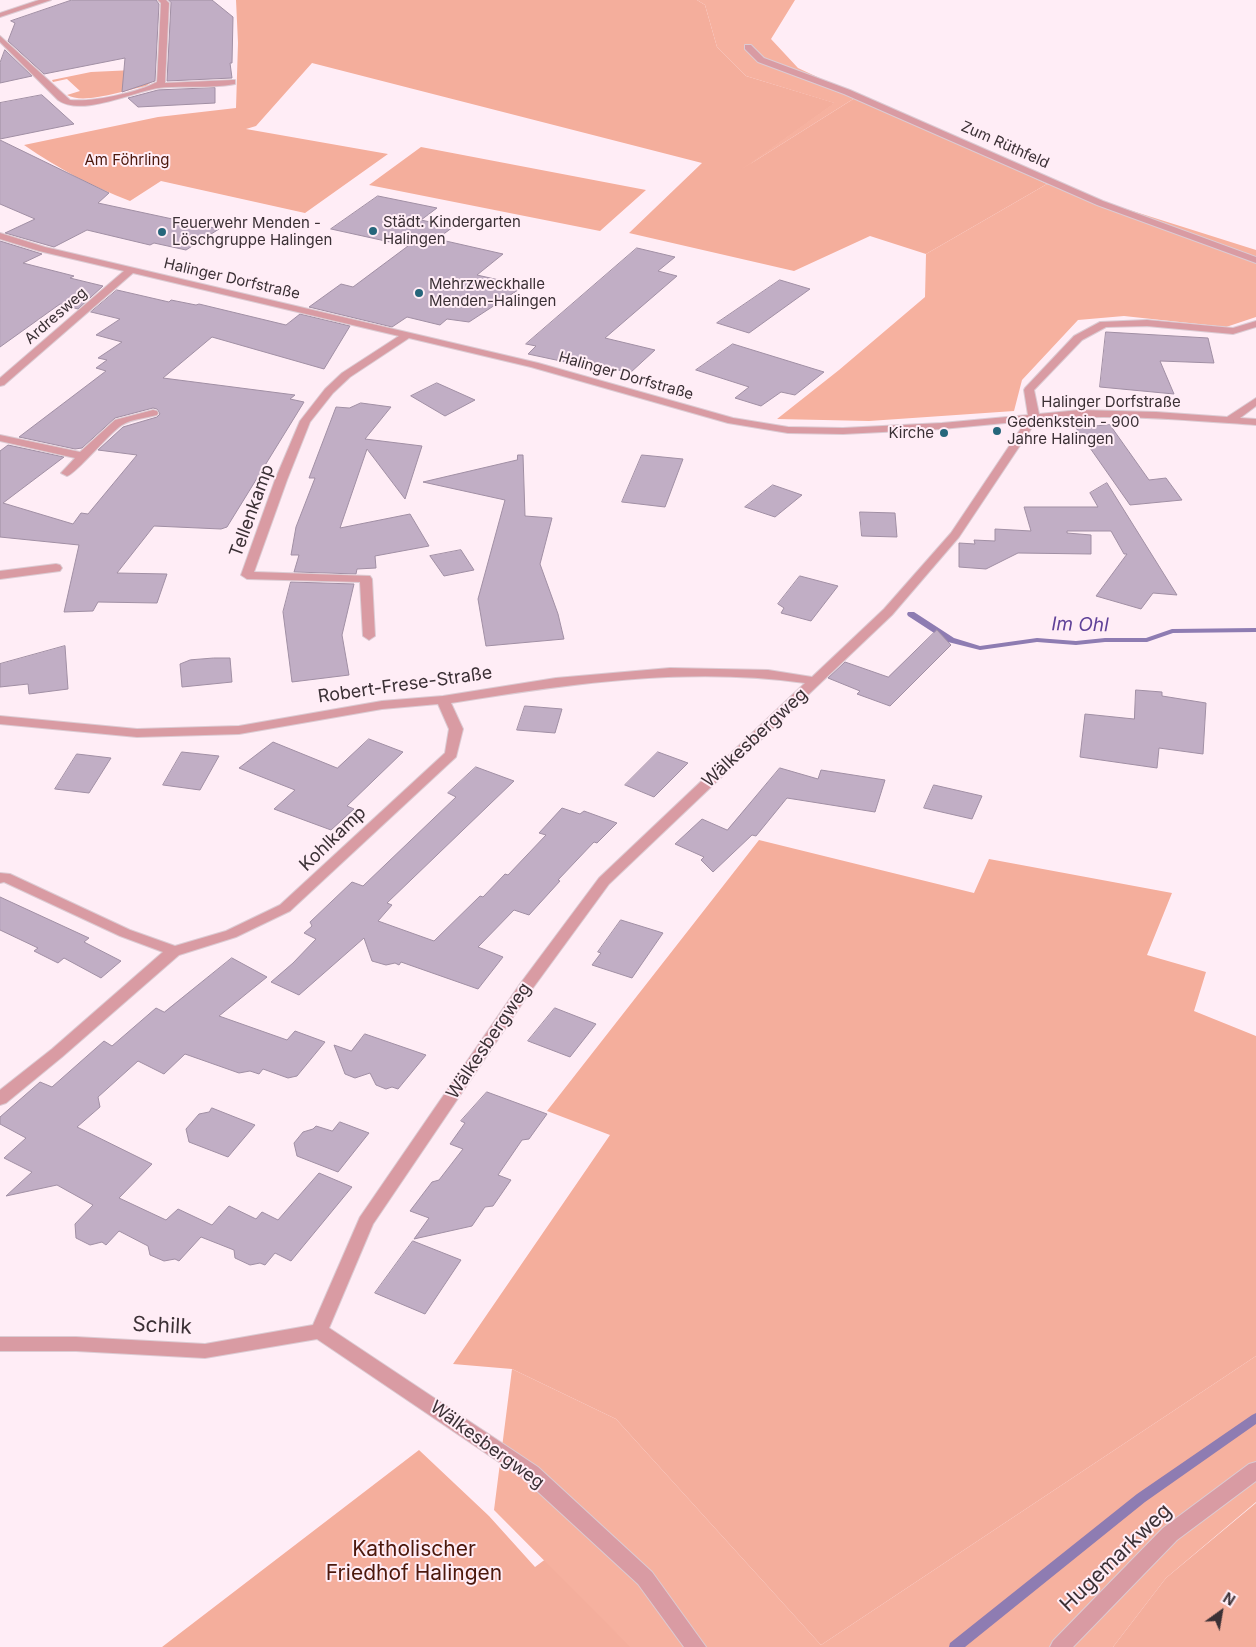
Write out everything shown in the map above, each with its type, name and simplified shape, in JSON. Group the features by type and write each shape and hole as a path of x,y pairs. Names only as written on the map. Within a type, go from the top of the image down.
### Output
{"street":[{"path":"0,15 47,0"},
{"path":"157,86 161,83 165,3 162,0"},
{"path":"0,38 68,102 85,102 157,86 232,82"},
{"name":"Zum Rüthfeld","path":"748,47 761,60 847,92 1100,203 1256,260"},
{"name":"Halinger Dorfstraße","path":"0,236 45,250 534,365 732,421 788,430 842,431 942,426 1034,416 1115,413 1256,422"},
{"name":"Ardresweg","path":"0,383 131,270"},
{"path":"1034,416 1029,390 1078,338 1104,324 1147,323 1233,331 1256,324"},
{"name":"Tellenkamp","path":"369,636 366,578 247,575 281,480 305,422 329,391 346,375 407,334"},
{"path":"1231,419 1256,401"},
{"path":"67,473 82,456 119,422 153,413"},
{"name":"Wälkesbergweg","path":"696,1647 645,1578 531,1473 319,1331 366,1222 525,988 604,881 888,612 955,535 1034,416"},
{"path":"0,438 82,456"},
{"path":"0,576 56,568"},
{"name":"Robert-Frese-Straße","path":"0,720 137,733 238,730 382,705 443,700 556,682 670,672 768,674 816,681"},
{"name":"Kohlkamp","path":"0,1099 57,1053 174,951 231,934 285,908 322,876 451,754 456,729 443,700"},
{"path":"0,878 5,877 125,933 174,951"},
{"name":"Schilk","path":"0,1344 76,1344 205,1351 319,1331"},
{"name":"Hugemarkweg","path":"1060,1647 1170,1534 1256,1470"}],"green space":[{"name":"Am Föhrling","path":"236,0 697,0 705,5 717,47 746,76 835,103 750,164 858,96 1047,184 926,254 870,236 794,271 629,233 702,163 312,63 256,126 246,129 388,154 305,213 161,181 130,201 76,176 24,145 158,117 236,108 238,43"},
{"path":"155,69 153,81 146,86 94,98 74,98 67,95 80,91 67,79 53,82 52,80 91,72"},
{"path":"421,147 646,190 600,231 369,185"},
{"path":"759,840 974,893 989,859 1172,893 1147,955 1206,972 1194,1011 1256,1036 1256,1356 821,1645 616,1419 512,1369 453,1364 610,1135 547,1111"},
{"name":"Katholischer Friedhof Halingen","path":"419,1450 489,1516 535,1567 555,1552 654,1647 162,1647"},
{"path":"1256,1503 1256,1647 1113,1647 1166,1578"}],"shaded area":[{"path":"697,0 795,0 771,39 798,68 858,96 739,171 834,103 746,76 717,47 705,5"},
{"path":"1047,184 1256,250 1256,317 1226,327 1124,316 1078,320 1022,380 1014,411 869,421 777,419 839,370 925,297 926,254"},
{"path":"1256,1356 1256,1502 1166,1578 1113,1647 630,1647 494,1510 512,1369 616,1419 821,1645"}],"building":[{"path":"72,0 156,0 159,4 155,81 122,92 125,58 44,74 8,41 15,23 11,21"},
{"path":"169,0 212,0 233,17 232,63 230,63 232,78 167,81 171,3"},
{"path":"5,50 32,76 0,83 0,63"},
{"path":"215,88 215,103 138,107 128,98 158,90"},
{"path":"42,95 74,124 0,139 0,103"},
{"path":"0,140 109,193 98,203 219,229 186,250 154,243 150,245 87,230 54,247 5,233 35,219 0,204"},
{"path":"378,196 437,208 421,220 453,227 437,239 503,254 477,275 508,282 500,288 518,290 469,322 447,319 440,325 407,317 392,327 309,307 341,284 353,287 408,246 331,229"},
{"path":"0,241 42,254 23,263 74,276 70,278 103,286 78,309 60,304 0,347"},
{"path":"637,248 675,257 658,271 677,276 605,338 655,350 630,373 580,360 584,366 528,354 536,346 526,344"},
{"path":"780,280 810,289 749,333 717,323"},
{"path":"117,290 169,302 171,300 199,304 286,325 300,314 350,326 324,369 212,337 163,378 295,395 290,399 304,402 227,527 221,529 154,526 117,573 167,574 157,603 98,602 93,611 64,612 79,545 0,537 0,451 8,445 64,457 3,503 73,524 81,513 88,514 137,455 98,450 123,427 157,417 160,414 157,409 153,408 115,418 82,448 75,449 19,437 106,371 96,368 107,360 98,358 122,342 96,335 120,319 91,312"},
{"path":"1106,332 1208,338 1214,363 1160,361 1174,394 1100,387"},
{"path":"733,344 824,372 795,395 781,392 761,406 735,398 749,387 696,370"},
{"path":"437,383 475,400 445,416 411,396"},
{"path":"361,403 391,407 365,439 422,446 405,499 367,449 340,528 410,514 429,546 375,556 376,568 357,569 356,574 294,572 299,555 291,555 296,527 315,478 309,478 336,407 349,408"},
{"path":"1110,425 1149,480 1166,478 1182,500 1130,505 1076,428"},
{"path":"518,455 523,455 525,516 552,518 540,564 558,614 564,639 486,646 478,599 505,500 423,482 517,460"},
{"path":"642,455 683,459 665,507 622,502"},
{"path":"1107,483 1177,595 1153,593 1141,609 1096,596 1127,554 1124,554 1111,531 1067,531 1067,533 1091,535 1091,554 1018,553 986,569 959,567 959,543 975,544 974,540 995,541 995,529 1031,531 1024,507 1098,507 1090,493"},
{"path":"773,485 802,495 775,517 745,507"},
{"path":"860,512 895,513 897,537 862,536"},
{"path":"461,550 474,570 444,576 430,556"},
{"path":"800,576 838,586 811,621 781,613 784,608 778,604"},
{"path":"291,582 354,584 342,635 349,675 292,682 283,612"},
{"path":"937,630 951,645 890,706 857,694 860,691 828,678 845,662 888,677"},
{"path":"65,646 68,689 29,694 28,684 0,687 0,664"},
{"path":"230,658 232,682 182,687 180,664 190,660"},
{"path":"1136,690 1162,692 1162,696 1206,703 1203,754 1159,748 1157,768 1080,757 1085,714 1134,719"},
{"path":"525,706 562,709 555,733 517,730"},
{"path":"369,739 403,752 347,806 354,809 331,830 274,809 295,790 239,768 273,742 337,768"},
{"path":"182,752 219,756 200,790 163,785"},
{"path":"658,752 688,763 654,797 625,785"},
{"path":"77,754 111,758 89,793 55,789"},
{"path":"476,767 514,781 387,903 392,905 378,921 434,941 480,896 483,897 505,874 508,875 546,835 539,833 562,808 580,814 584,811 617,823 597,843 594,842 558,880 560,881 529,915 514,910 478,947 503,957 478,989 401,962 399,965 395,963 386,965 372,961 364,938 299,995 271,982 316,939 304,933 312,926 310,922 352,882 363,886 456,797 448,793"},
{"path":"780,768 818,779 821,770 885,780 875,812 787,798 756,836 752,835 713,872 701,860 704,857 675,844 702,819 727,830"},
{"path":"934,785 982,796 972,819 924,808"},
{"path":"0,897 89,938 84,942 121,961 101,978 64,958 58,963 34,951 38,948 0,930"},
{"path":"621,920 663,933 632,978 592,965 601,953 598,952"},
{"path":"232,958 267,977 219,1016 287,1040 295,1031 325,1042 297,1076 288,1078 263,1069 259,1074 250,1071 239,1073 185,1054 164,1074 138,1061 98,1097 100,1107 77,1127 152,1164 119,1198 166,1220 178,1209 212,1225 229,1206 256,1219 262,1212 278,1220 319,1173 352,1187 291,1261 275,1253 265,1265 260,1263 250,1265 235,1258 234,1250 201,1237 179,1261 175,1259 164,1261 150,1255 148,1246 119,1231 106,1245 102,1242 90,1245 76,1238 75,1224 93,1205 57,1185 6,1196 32,1172 4,1158 26,1138 0,1124 0,1117 40,1082 52,1087 104,1041 112,1046 156,1008 164,1012"},
{"path":"555,1008 596,1024 570,1057 528,1041"},
{"path":"365,1034 426,1055 398,1089 392,1087 386,1089 376,1085 370,1073 355,1078 345,1074 334,1045 351,1051"},
{"path":"487,1092 547,1114 529,1139 522,1140 498,1175 511,1180 493,1206 485,1207 472,1226 414,1239 429,1218 410,1211 432,1182 439,1180 463,1149 450,1144 465,1123 461,1121"},
{"path":"212,1108 255,1125 228,1157 189,1142 186,1129 199,1114 209,1112"},
{"path":"340,1122 369,1133 338,1172 297,1156 294,1143 303,1132 316,1126 332,1131"},
{"path":"413,1241 461,1260 425,1314 375,1293"}],"waterway":[{"name":"Im Ohl","path":"911,614 951,640 980,648 1037,640 1076,643 1105,640 1147,640 1172,631 1256,630"},
{"path":"955,1647 1141,1498 1256,1418"}],"place":[{"name":"Städt. Kindergarten Halingen","path":"373,231"},
{"name":"Feuerwehr Menden - Löschgruppe Halingen","path":"162,232"},
{"name":"Mehrzweckhalle Menden-Halingen","path":"419,293"},
{"name":"Gedenkstein - 900 Jahre Halingen","path":"997,431"},
{"name":"Kirche","path":"944,433"}]}
